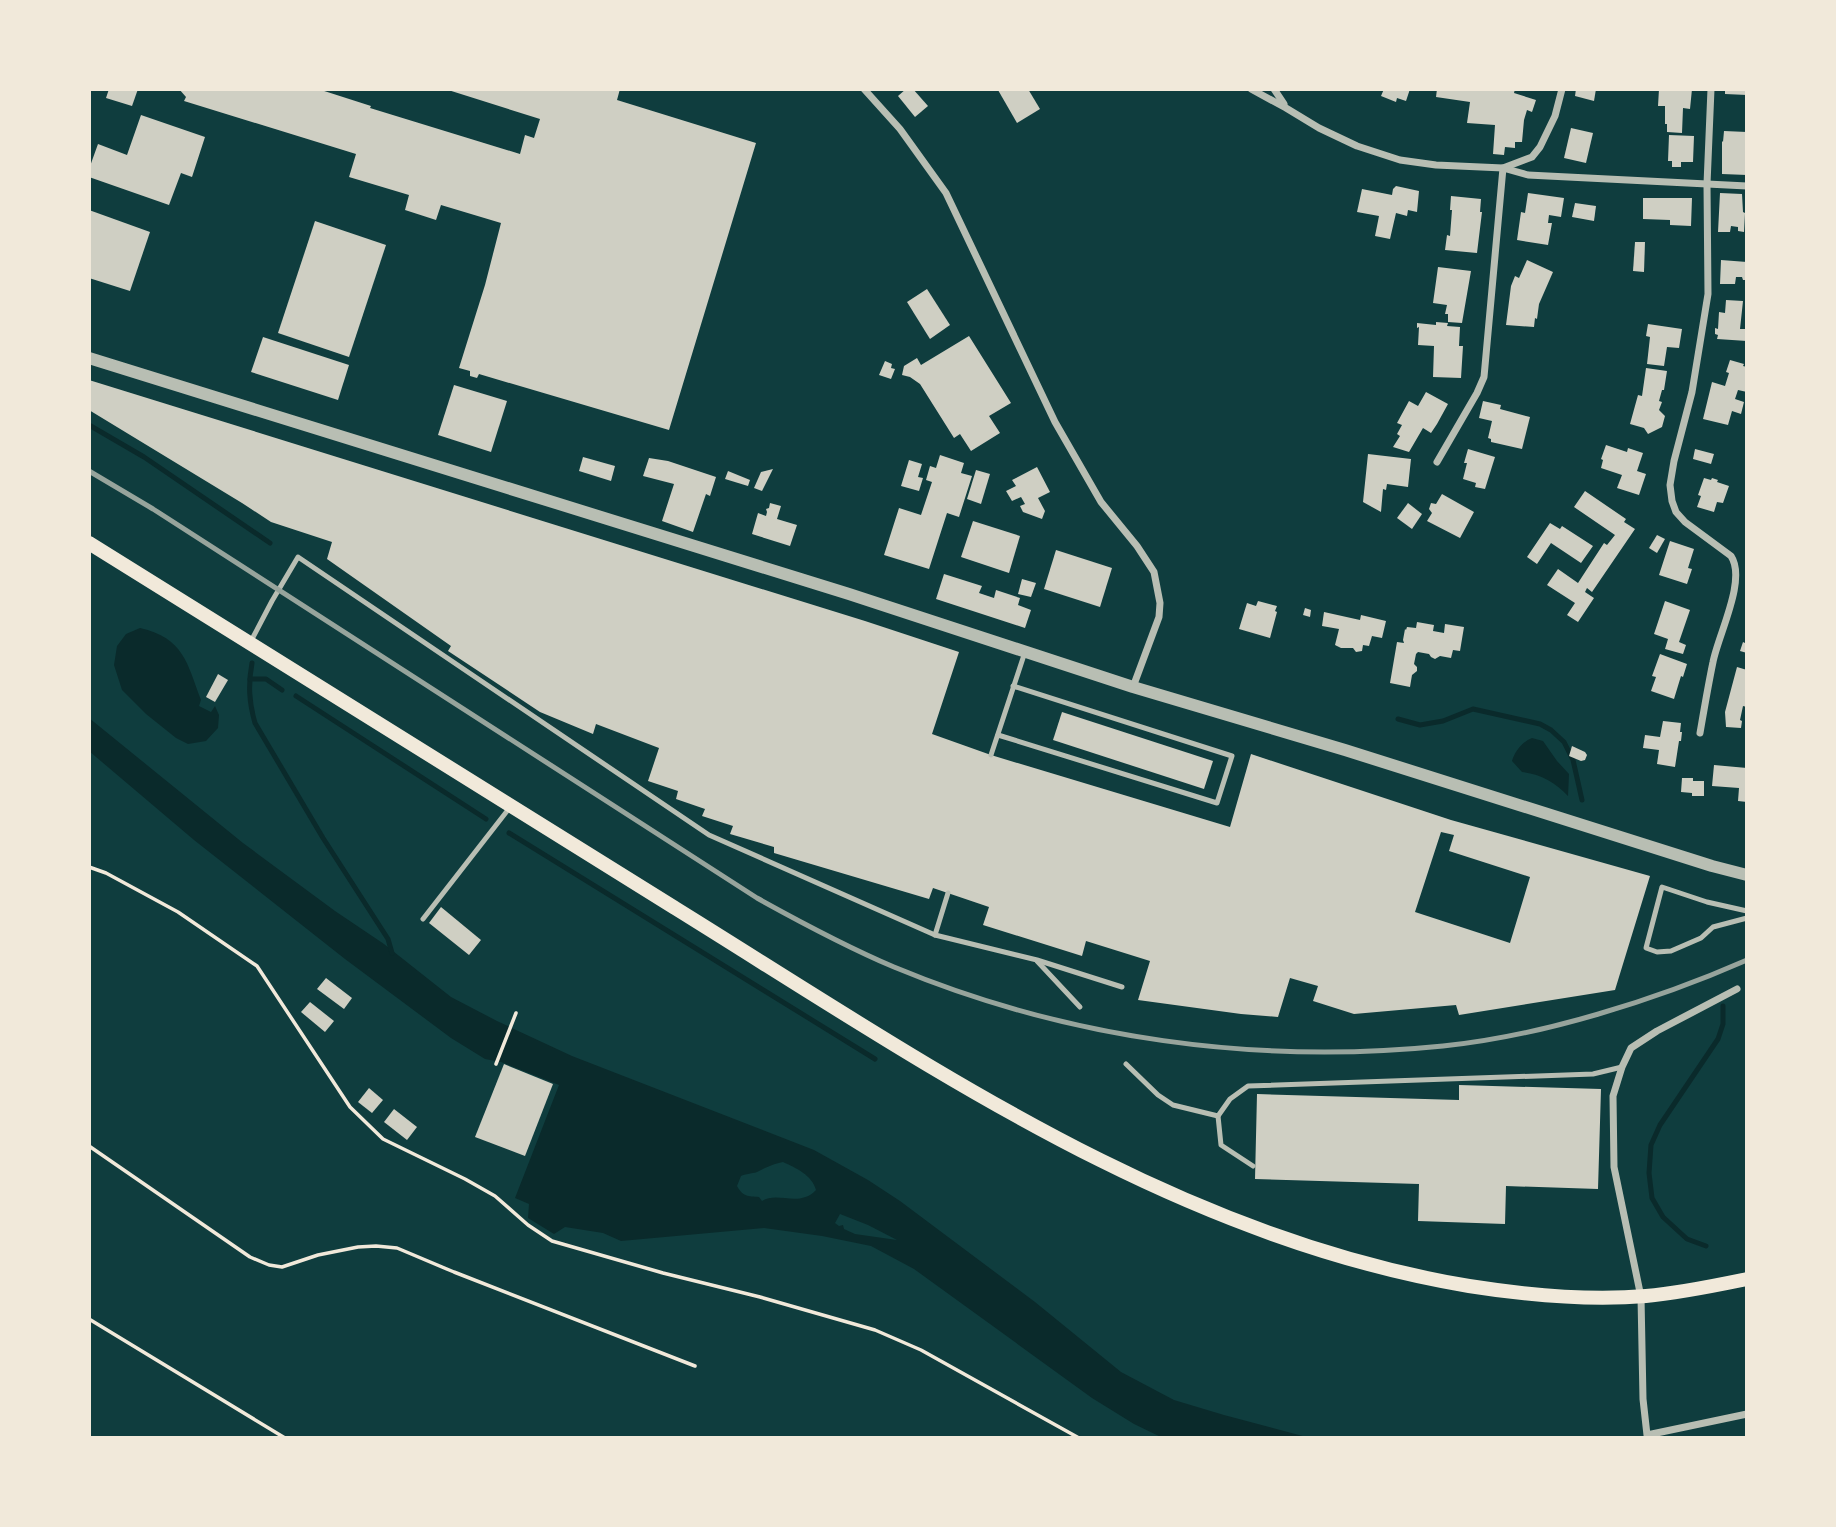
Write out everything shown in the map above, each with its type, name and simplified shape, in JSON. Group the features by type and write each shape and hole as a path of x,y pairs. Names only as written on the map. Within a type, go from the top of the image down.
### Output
{"main road":[{"path":"89,543 908,1054 1065,1143 1130,1176 1251,1228 1379,1268 1438,1281 1504,1292 1559,1297 1641,1297 1747,1279"}],"street":[{"path":"864,89 900,130 946,193 1055,422 1101,502 1138,546 1154,572 1160,603 1158,617 1133,687"},
{"path":"1251,89 1319,128 1357,146 1400,160 1436,165 1503,168 1528,175 1747,186"},
{"path":"1274,89 1286,108"},
{"path":"1503,168 1532,157 1540,147 1555,116 1562,89"},
{"path":"1700,733 1713,659 1731,607 1737,569 1731,556 1685,522 1676,512 1670,485 1692,392 1708,294 1707,184 1711,89"},
{"path":"1437,462 1484,377 1503,168"},
{"path":"89,358 849,594 1133,687 1747,875"},
{"path":"1737,989 1657,1031 1631,1048 1612,1096 1614,1167 1641,1297 1643,1399 1647,1436 1747,1414"}],"lane":[{"path":"250,643 298,557 709,835 935,935 1037,960 1122,987"},
{"path":"991,755 1025,652"},
{"path":"998,735 1217,803 1231,757 1013,686"},
{"path":"423,919 511,806"},
{"path":"1747,911 1707,902 1662,887 1646,948 1657,952 1671,951 1701,938 1713,927 1747,919"},
{"path":"935,935 948,893"},
{"path":"1037,960 1080,1007"},
{"path":"1126,1064 1158,1095 1173,1105 1218,1116"},
{"path":"1253,1167 1221,1145 1218,1116 1230,1100 1248,1086 1593,1074 1622,1067"}],"path":[{"path":"89,867 106,873 178,912 257,966 350,1107 383,1139 495,1196 528,1225 552,1241 875,1330 921,1350 1079,1438"},
{"path":"496,1064 516,1013"},
{"path":"89,1146 250,1257 269,1265 282,1267 318,1255 358,1247 397,1248 695,1366"},
{"path":"89,1319 285,1438"}],"water":[{"path":"140,628 155,632 175,645 192,675 201,700 199,706 211,712 215,706 219,715 218,728 206,741 188,744 176,738 122,690 114,665 117,646 126,634"},
{"path":"89,718 243,843 384,944 451,997 572,1056 814,1150 900,1201 1035,1302 1121,1372 1174,1400 1310,1438 1163,1438 1092,1398 914,1269 871,1246 764,1228 621,1241 603,1233 565,1227 554,1234 528,1218 529,1204 515,1198 559,1085 501,1062 485,1059 451,1038 345,959 194,840 89,751","holes":["783,1162 807,1176 816,1190 803,1198 768,1198 762,1201 759,1197 749,1196 739,1190 737,1186 741,1176","840,1214 868,1225 897,1240 855,1234 844,1229 843,1225 835,1223"]},
{"path":"1532,738 1543,741 1569,774 1568,796 1547,780 1522,772 1512,761 1519,747"}],"building":[{"path":"109,89 138,89 132,106 106,98"},
{"path":"179,89 318,89 371,106 370,108 520,154 525,135 534,138 540,119 445,89 620,89 617,100 756,143 669,430 479,374 477,378 470,376 470,371 459,368 501,223 441,205 436,220 405,210 409,195 349,177 356,154 184,101 186,97"},
{"path":"906,89 913,89 928,106 915,117 898,96"},
{"path":"1028,89 1040,109 1017,123 998,90"},
{"path":"1384,89 1410,89 1406,101 1397,98 1396,102 1381,96"},
{"path":"1437,89 1515,89 1514,93 1536,100 1532,112 1527,110 1522,142 1515,142 1515,148 1505,147 1504,155 1493,154 1495,125 1467,123 1470,102 1436,97"},
{"path":"1576,89 1596,89 1594,101 1575,96"},
{"path":"1659,89 1692,89 1690,109 1683,108 1682,133 1667,132 1665,106 1658,106"},
{"path":"1725,89 1747,89 1747,95 1725,94"},
{"path":"141,115 205,137 192,177 181,173 169,205 89,177 89,169 98,144 127,155"},
{"path":"1571,128 1593,133 1586,163 1564,158"},
{"path":"1724,131 1747,132 1747,175 1722,174"},
{"path":"1669,135 1694,136 1693,162 1681,162 1681,167 1672,167 1672,161 1668,161"},
{"path":"1396,186 1419,191 1417,212 1408,210 1407,216 1396,213 1390,239 1375,236 1379,216 1357,212 1362,189 1392,195"},
{"path":"1528,193 1564,198 1561,217 1549,215 1548,223 1552,223 1548,245 1517,240 1521,212 1525,213"},
{"path":"1720,193 1742,194 1744,232 1731,226 1730,232 1718,232"},
{"path":"1451,196 1481,199 1477,253 1445,250 1447,235 1450,236"},
{"path":"1643,198 1692,198 1691,226 1670,225 1670,220 1643,219"},
{"path":"1575,203 1596,206 1594,221 1572,217"},
{"path":"89,210 150,232 130,291 89,278"},
{"path":"315,221 386,245 349,357 278,333"},
{"path":"1635,242 1645,242 1644,272 1633,271"},
{"path":"1527,260 1553,272 1539,304 1534,327 1506,325 1511,286 1515,276 1519,278"},
{"path":"1721,260 1747,262 1747,280 1736,277 1735,284 1720,284"},
{"path":"1438,267 1471,271 1462,323 1448,322 1448,314 1445,314 1447,305 1433,303"},
{"path":"927,289 950,325 930,339 907,302"},
{"path":"1726,300 1743,301 1740,329 1747,329 1747,341 1717,339 1715,328 1718,329 1719,312 1725,313"},
{"path":"1436,322 1460,327 1459,346 1463,346 1461,378 1433,377 1434,346 1418,345 1417,323 1436,325"},
{"path":"1648,324 1682,329 1679,348 1667,347 1664,366 1647,364 1650,337 1646,336"},
{"path":"969,336 1011,403 989,416 1000,433 971,451 960,434 954,438 920,384 902,375 904,366 917,358 921,365"},
{"path":"263,337 349,365 338,400 251,372"},
{"path":"1730,360 1747,367 1747,392 1738,390 1735,399 1744,402 1741,414 1732,411 1728,425 1703,419 1712,382 1725,386"},
{"path":"885,361 895,369 891,379 879,375"},
{"path":"1646,368 1667,371 1659,401 1662,402 1659,410 1665,416 1662,427 1648,434 1644,428 1630,424 1638,395 1642,396"},
{"path":"89,380 959,652 932,734 991,755 1230,827 1251,754 1451,820 1650,876 1615,990 1459,1015 1456,1005 1354,1014 1313,1001 1318,986 1290,978 1278,1017 1138,1000 1150,961 1086,941 1082,956 983,925 989,907 933,888 929,899 774,853 774,847 730,834 733,826 702,816 705,809 676,799 678,791 648,781 659,748 596,724 593,734 540,712 448,651 451,646 327,559 332,542 271,522 89,410","holes":["1441,832 1454,835 1449,851 1530,877 1510,943 1415,912"]},
{"path":"454,385 507,401 491,452 438,435"},
{"path":"1426,392 1448,404 1437,424 1431,433 1423,428 1409,452 1393,447 1400,436 1397,434 1402,425 1397,423 1409,401 1418,406"},
{"path":"1483,401 1530,417 1522,449 1491,442 1488,438 1492,421 1479,418"},
{"path":"1606,445 1627,452 1628,448 1643,453 1637,471 1646,474 1639,495 1617,488 1622,475 1601,468"},
{"path":"1468,449 1495,457 1485,489 1475,487 1476,483 1463,479"},
{"path":"1695,449 1714,454 1711,464 1693,459"},
{"path":"1368,454 1411,459 1408,487 1387,484 1386,490 1383,489 1381,512 1363,502"},
{"path":"940,455 964,463 961,473 972,476 959,517 947,513 929,569 884,555 899,508 921,515 932,482 926,480 930,466 936,468"},
{"path":"583,457 615,466 611,481 579,471"},
{"path":"649,458 668,461 716,477 710,496 706,494 693,532 662,521 674,484 643,476"},
{"path":"909,460 922,464 918,477 923,478 919,491 901,486"},
{"path":"1037,467 1050,492 1038,498 1045,511 1042,519 1023,512 1020,506 1025,504 1021,497 1012,501 1006,491 1016,486 1012,480"},
{"path":"773,469 762,491 754,488 761,472"},
{"path":"976,470 990,474 981,504 967,499"},
{"path":"728,471 750,480 748,486 725,479"},
{"path":"1704,478 1712,478 1729,486 1723,503 1717,502 1714,512 1697,507"},
{"path":"1585,491 1626,519 1624,522 1635,529 1592,592 1587,588 1585,592 1594,598 1578,622 1567,615 1575,603 1547,585 1558,569 1578,583 1604,543 1607,545 1615,535 1574,507"},
{"path":"1442,494 1474,512 1460,538 1427,521 1432,513 1429,509 1431,503 1436,504"},
{"path":"770,503 781,506 777,519 797,525 790,546 752,534 758,513 766,516"},
{"path":"1408,503 1422,514 1412,529 1397,518"},
{"path":"973,521 1020,536 1009,573 961,557"},
{"path":"1550,523 1560,529 1562,526 1593,546 1581,563 1551,543 1537,564 1527,557"},
{"path":"1657,535 1665,539 1657,553 1649,548"},
{"path":"1670,541 1694,549 1688,568 1692,569 1687,584 1659,575"},
{"path":"1056,550 1112,568 1100,607 1044,589"},
{"path":"944,574 982,586 979,593 994,598 996,590 1020,598 1018,605 1031,610 1025,628 936,599"},
{"path":"1022,579 1036,583 1031,597 1018,594"},
{"path":"1258,601 1277,606 1270,638 1239,629 1247,603 1256,606"},
{"path":"1665,601 1690,610 1679,642 1686,645 1683,654 1665,649 1668,639 1654,634"},
{"path":"1305,608 1311,610 1310,617 1303,615"},
{"path":"1324,612 1360,620 1361,615 1386,621 1382,638 1372,636 1369,646 1363,645 1362,651 1341,648 1335,645 1339,629 1322,626"},
{"path":"1417,622 1434,625 1433,631 1444,633 1445,624 1464,627 1460,651 1453,650 1451,658 1440,656 1435,659 1429,654 1418,652 1414,664 1417,671 1412,675 1410,687 1390,683 1397,642 1404,643 1405,629 1416,628"},
{"path":"1743,642 1747,644 1747,653 1740,651"},
{"path":"1660,654 1687,664 1674,699 1651,691 1656,677 1652,676"},
{"path":"1737,667 1747,670 1747,707 1743,706 1741,728 1726,727 1725,712"},
{"path":"218,674 228,680 215,702 206,697"},
{"path":"1062,712 1213,761 1204,789 1053,740"},
{"path":"1663,721 1681,723 1681,741 1675,767 1657,764 1659,750 1643,748 1645,735 1660,737"},
{"path":"1572,746 1585,752 1585,760 1569,756"},
{"path":"1714,765 1747,768 1747,802 1738,801 1739,788 1712,786"},
{"path":"1682,778 1704,781 1704,796 1681,792"},
{"path":"441,907 481,940 469,955 429,923"},
{"path":"326,978 352,998 344,1009 317,989"},
{"path":"310,1002 334,1021 325,1032 301,1012"},
{"path":"504,1064 553,1084 525,1156 475,1137"},
{"path":"1459,1085 1601,1089 1598,1189 1506,1186 1505,1224 1418,1221 1419,1184 1255,1179 1257,1094 1459,1100"},
{"path":"369,1088 383,1100 372,1113 358,1102"},
{"path":"394,1109 417,1127 407,1140 384,1122"}],"waterway":[{"path":"89,425 144,457 270,543"},
{"path":"252,663 250,693 255,723 323,838 388,939 392,953"},
{"path":"250,679 266,679 282,690"},
{"path":"296,696 486,819"},
{"path":"1398,719 1420,725 1443,721 1473,709 1540,724 1564,742 1573,760 1582,800"},
{"path":"509,833 875,1059"},
{"path":"1706,1246 1687,1239 1663,1217 1652,1198 1649,1173 1651,1145 1660,1125 1718,1039 1723,1024 1723,1006"}],"railway":[{"path":"89,471 153,509 757,898 894,967 960,992 1026,1012 1094,1029 1163,1041 1233,1048 1303,1052 1443,1046 1519,1034 1598,1014 1675,989 1747,960"}]}
